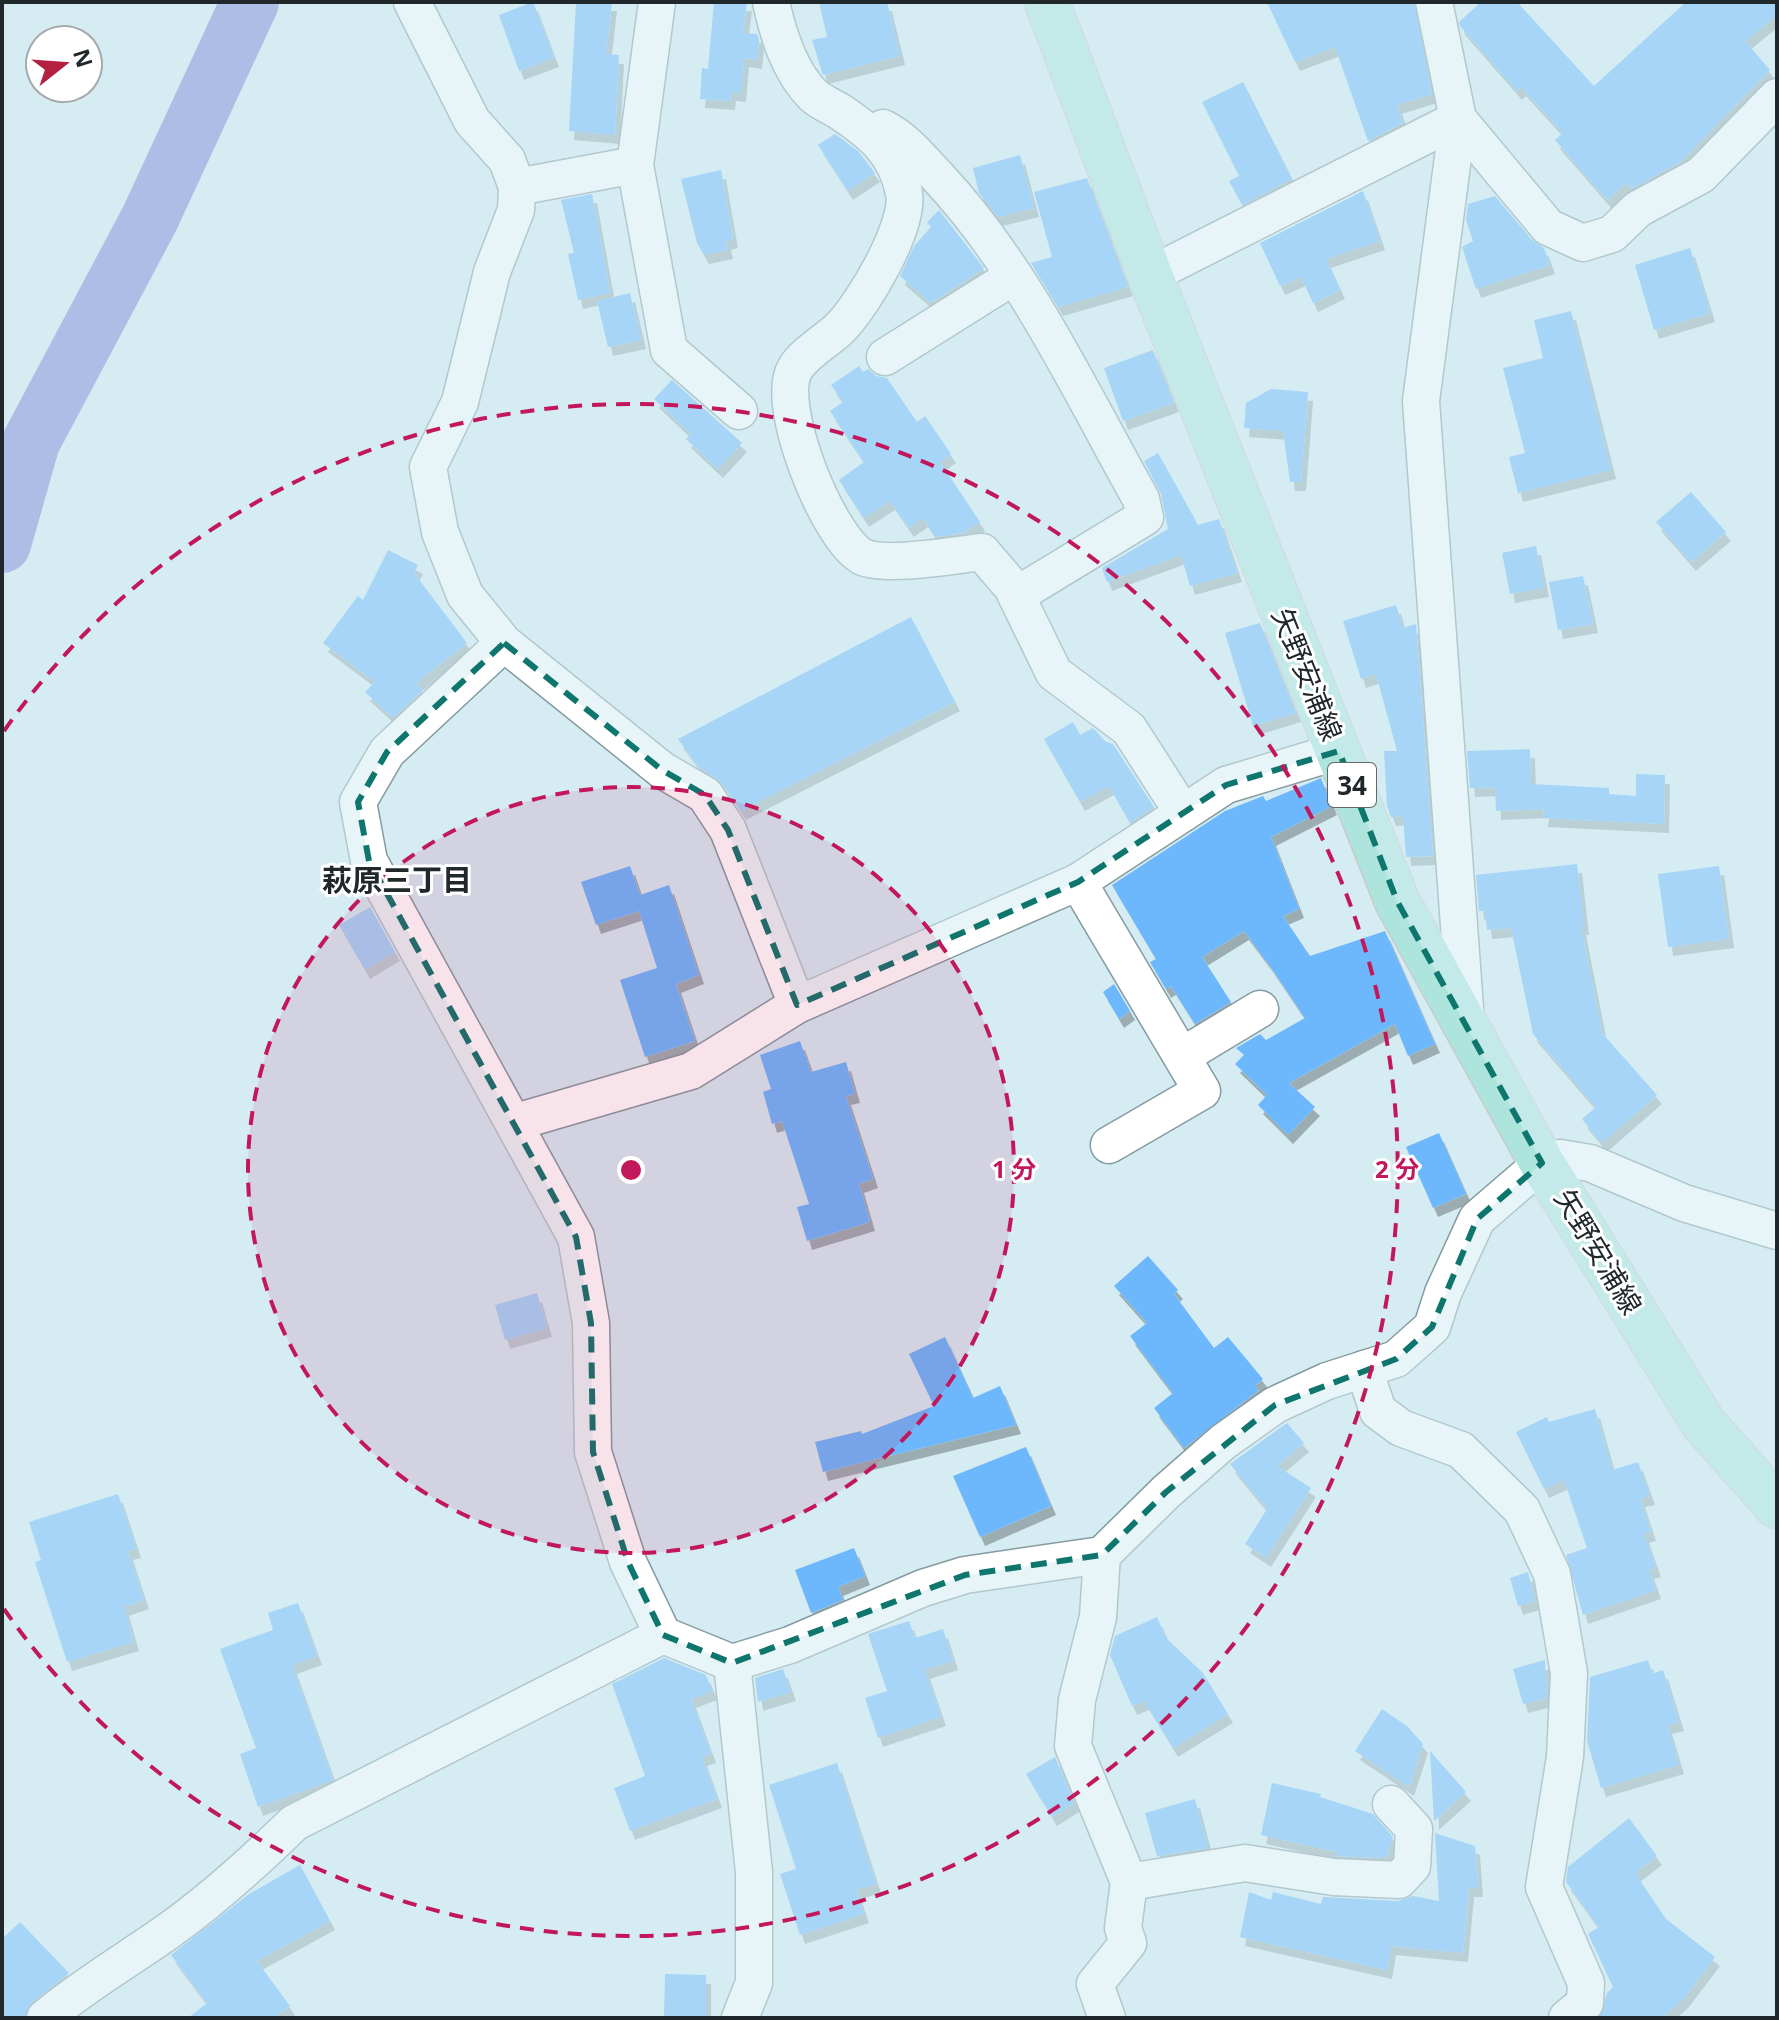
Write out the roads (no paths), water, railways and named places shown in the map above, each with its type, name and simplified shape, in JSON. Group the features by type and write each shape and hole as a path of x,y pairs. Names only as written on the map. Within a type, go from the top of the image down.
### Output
{"main road":[{"name":"矢野安浦線","path":"1047,2 1150,275 1397,901 1542,1163 1704,1424 1777,1506"}],"street":[{"path":"412,2 472,121 507,160 517,187 516,210 492,272 460,402 428,467 440,532 465,595 504,643 662,770 705,795 728,830 797,1005"},
{"path":"657,2 635,165 669,350 739,411"},
{"path":"771,2 787,57 813,95 870,131 892,155 905,196 899,227 870,287 842,326 795,369 789,398 810,481 839,534 863,557 907,561 982,552 1017,595 1054,673 1129,729 1183,813"},
{"path":"1434,2 1458,119 1421,401 1466,1029"},
{"path":"1458,119 1548,227 1583,243 1612,234 1638,209 1701,175 1777,97"},
{"path":"1150,275 1458,119"},
{"path":"870,131 884,128 903,140 955,195 1014,276 1141,499 1145,517 1017,595"},
{"path":"517,187 635,165"},
{"path":"885,357 1014,276"},
{"path":"504,643 387,752 358,802 369,861 516,1122 576,1237 591,1323 593,1452 628,1562 663,1635 732,1663 790,1645 923,1588 965,1575 1102,1555 1189,1472 1275,1405 1327,1381 1396,1359 1432,1327 1443,1293 1477,1219 1542,1163 1560,1158 1590,1163 1684,1203 1777,1231"},
{"path":"516,1122 691,1071 797,1005 1078,882 1226,785 1339,751"},
{"path":"1078,882 1202,1091 1109,1145"},
{"path":"1182,1056 1260,1009"},
{"path":"1364,1369 1378,1411 1401,1428 1461,1450 1522,1510 1552,1574 1569,1673 1565,1757 1544,1887 1586,1983 1585,2003 1567,2018"},
{"path":"1102,1555 1098,1617 1077,1700 1073,1746 1129,1882 1123,1928 1128,1943 1095,1984 1107,2018"},
{"path":"45,2018 78,1990 168,1932 256,1860 294,1823 663,1635"},
{"path":"732,1663 754,1872 754,1983 740,2018"},
{"path":"1129,1882 1245,1863 1334,1877 1399,1880 1412,1866 1414,1829 1391,1804"}],"waterway":[{"path":"2,544 31,442 150,218 250,2"}],"district":[{"name":"萩原三丁目","path":"397,879"}]}
